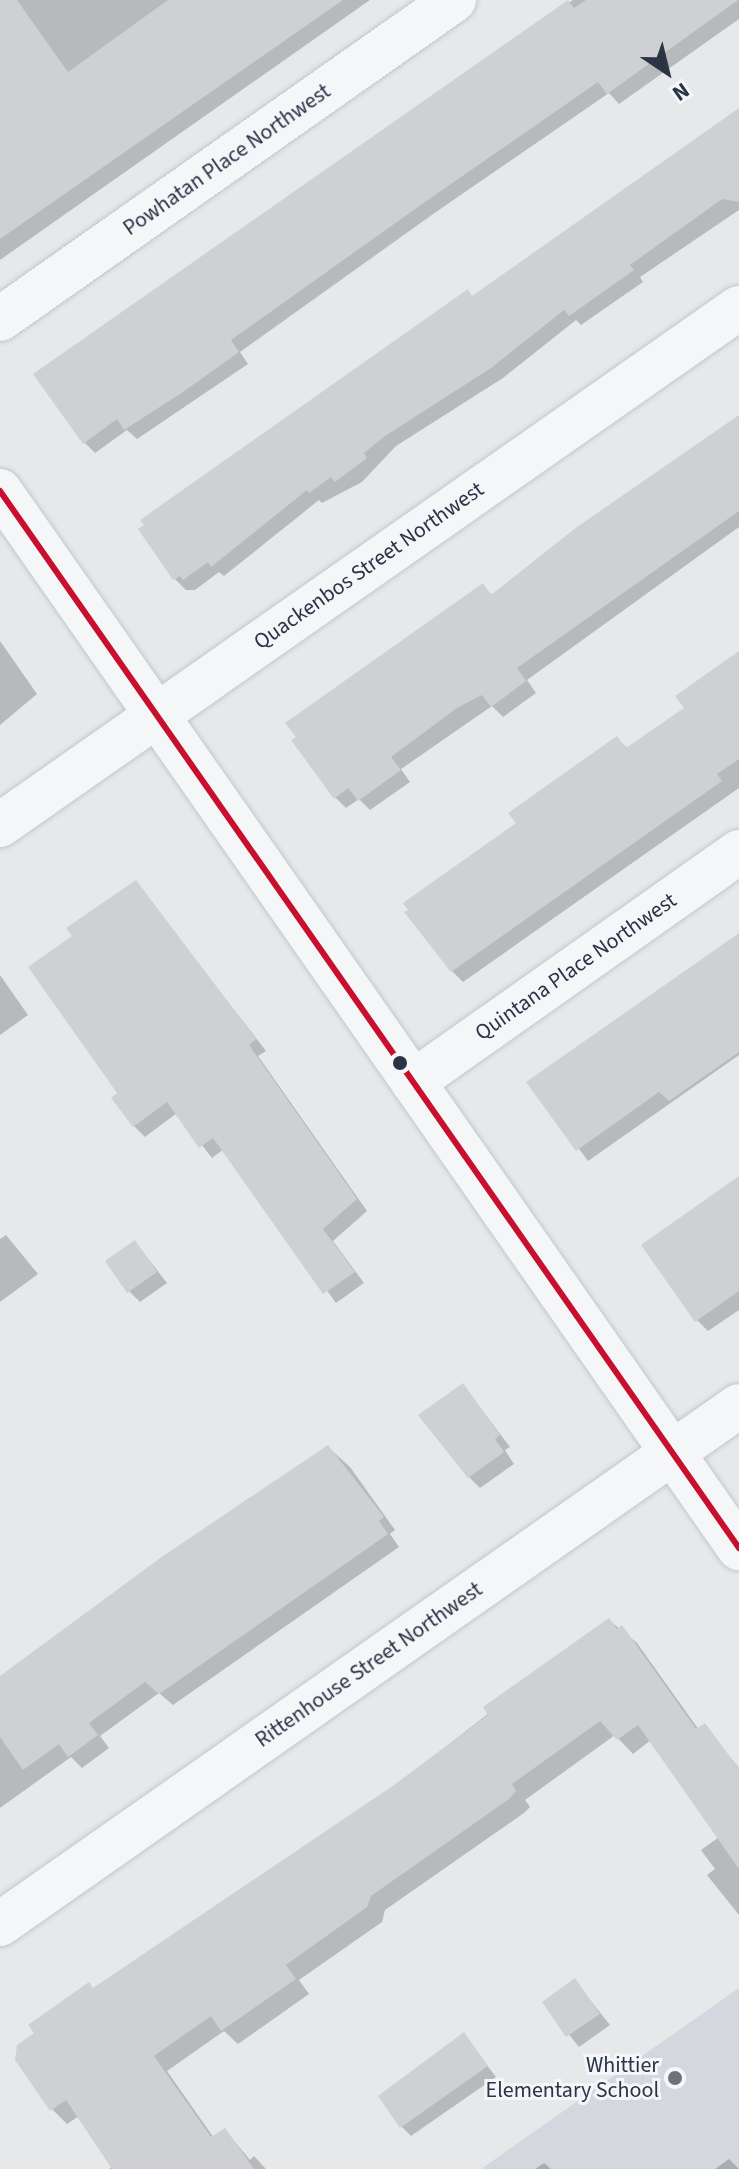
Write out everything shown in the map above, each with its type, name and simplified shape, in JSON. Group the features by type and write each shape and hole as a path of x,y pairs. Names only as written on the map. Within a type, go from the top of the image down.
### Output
{"street":[{"name":"Powhatan Place Northwest","path":"0,319 454,0"},
{"name":"Quackenbos Street Northwest","path":"0,825 739,308"},
{"path":"0,491 739,1548"},
{"name":"Quintana Place Northwest","path":"413,1082 739,852"},
{"name":"Rittenhouse Street Northwest","path":"0,1924 739,1406"}],"shaded area":[{"name":"Whittier Elementary School","path":"739,1988 739,2169 481,2169"}],"building":[{"path":"0,0 17,0 68,72 168,0 343,0 0,239"},
{"path":"568,0 574,8 586,0 738,0 607,94 598,82 425,202 231,340 239,352 183,392 124,430 117,419 83,444 33,374"},
{"path":"739,108 739,202 722,199 630,265 634,270 569,316 564,310 491,368 385,436 364,453 367,458 335,482 331,477 309,493 307,490 211,567 208,562 183,580 180,576 173,580 138,529 144,525 140,520 468,289 472,296"},
{"path":"739,415 739,511 517,668 526,681 491,707 482,695 457,708 391,757 401,770 358,801 348,788 334,799 291,740 296,737 285,723 483,583 491,595 577,527"},
{"path":"739,651 739,759 717,774 722,781 451,972 404,912 408,910 403,903 516,823 508,813 617,736 626,748 684,708 675,696"},
{"path":"136,880 256,1039 249,1045 357,1199 323,1229 355,1272 323,1294 213,1138 199,1148 167,1102 133,1127 111,1098 117,1093 28,967 72,936 66,928"},
{"path":"739,933 739,1052 669,1101 659,1092 576,1151 526,1082"},
{"path":"739,1176 739,1291 695,1322 641,1245"},
{"path":"135,1240 157,1272 127,1293 105,1261"},
{"path":"463,1383 500,1435 495,1439 504,1452 468,1478 418,1415"},
{"path":"328,1445 384,1517 379,1521 388,1534 159,1694 145,1682 89,1723 98,1735 68,1757 59,1744 23,1770 0,1737 0,1676 163,1556"},
{"path":"609,1618 617,1629 622,1625 696,1729 705,1723 739,1769 739,1869 638,1725 617,1740 600,1721 512,1784 516,1791 509,1799 371,1896 367,1907 286,1965 296,1979 221,2031 211,2016 154,2056 211,2137 225,2128 254,2169 112,2169 66,2100 50,2111 15,2060 17,2045 34,2033 28,2025 89,1982 93,1988 394,1785 488,1715 483,1707"},
{"path":"575,1978 600,2014 566,2037 542,2002"},
{"path":"464,2032 488,2066 400,2128 378,2096"}],"transit line":[{"path":"0,491 739,1548"}],"place":[{"name":"Whittier Elementary School","path":"675,2078"}]}
